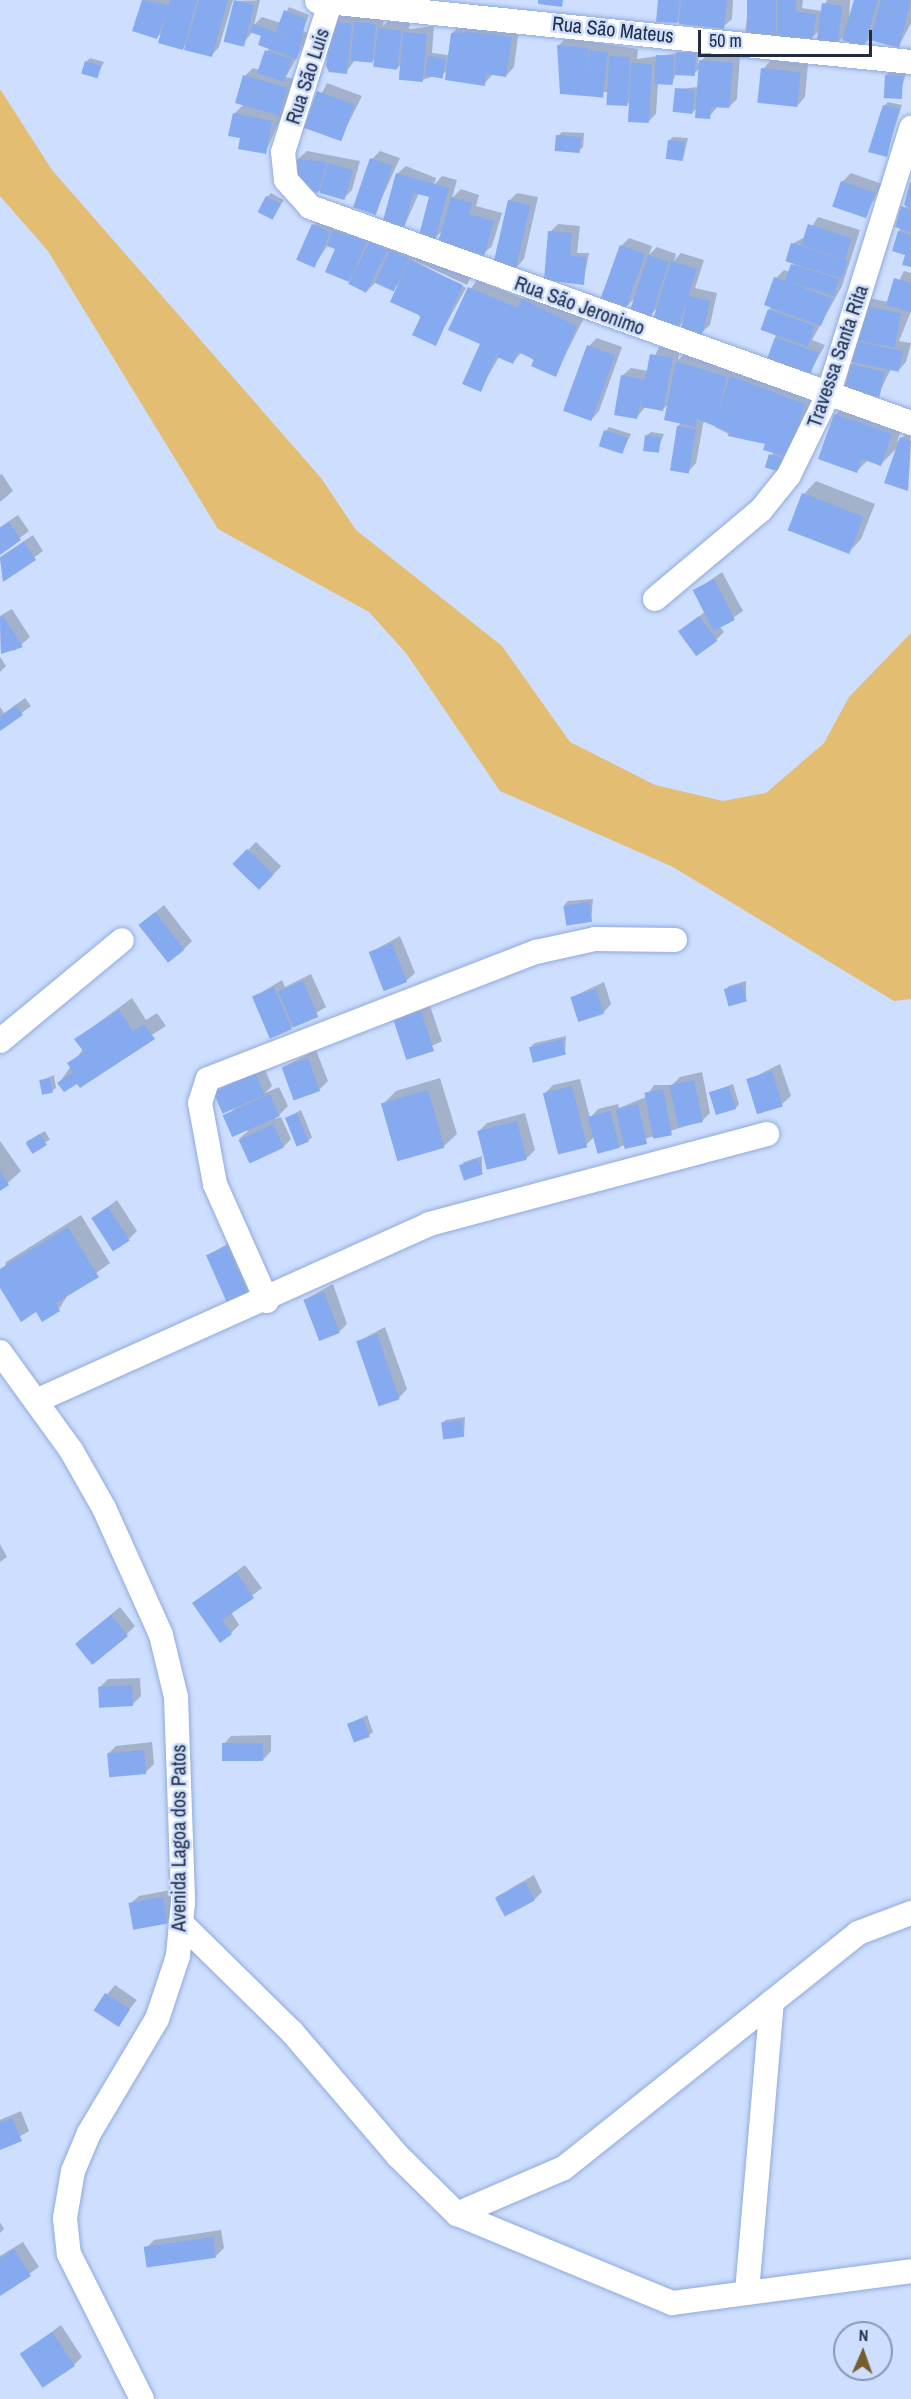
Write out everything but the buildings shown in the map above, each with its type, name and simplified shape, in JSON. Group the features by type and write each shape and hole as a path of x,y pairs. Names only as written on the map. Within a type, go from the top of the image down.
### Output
{"street":[{"name":"Rua São Mateus","path":"325,1 525,10 911,62"},
{"name":"Rua São Luis","path":"283,152 325,1"},
{"name":"Travessa Santa Rita","path":"655,599 761,510 789,475 828,395 911,128"},
{"name":"Rua São Jeronimo","path":"283,152 286,180 310,207 911,423"},
{"path":"267,1300 214,1184 200,1103 208,1079 536,952 595,939 675,940"},
{"path":"0,1041 122,940"},
{"path":"36,1401 267,1300 429,1224 767,1134"},
{"name":"Avenida Lagoa dos Patos","path":"0,1352 36,1401 104,1508 161,1635 176,1697 181,1923 178,1956 157,2019 89,2133 73,2170 65,2218 69,2254 142,2399"},
{"path":"456,2214 564,2168 858,1933 911,1913"},
{"path":"181,1923 292,2032 398,2156 456,2214 672,2303 911,2271"},
{"path":"747,2292 772,2002"}],"shaded area":[{"path":"0,89 52,170 321,478 356,530 502,646 570,742 655,785 723,801 766,793 824,743 849,697 911,633 911,999 894,1001 673,867 500,791 406,653 369,612 218,529 48,251 0,196"}]}
